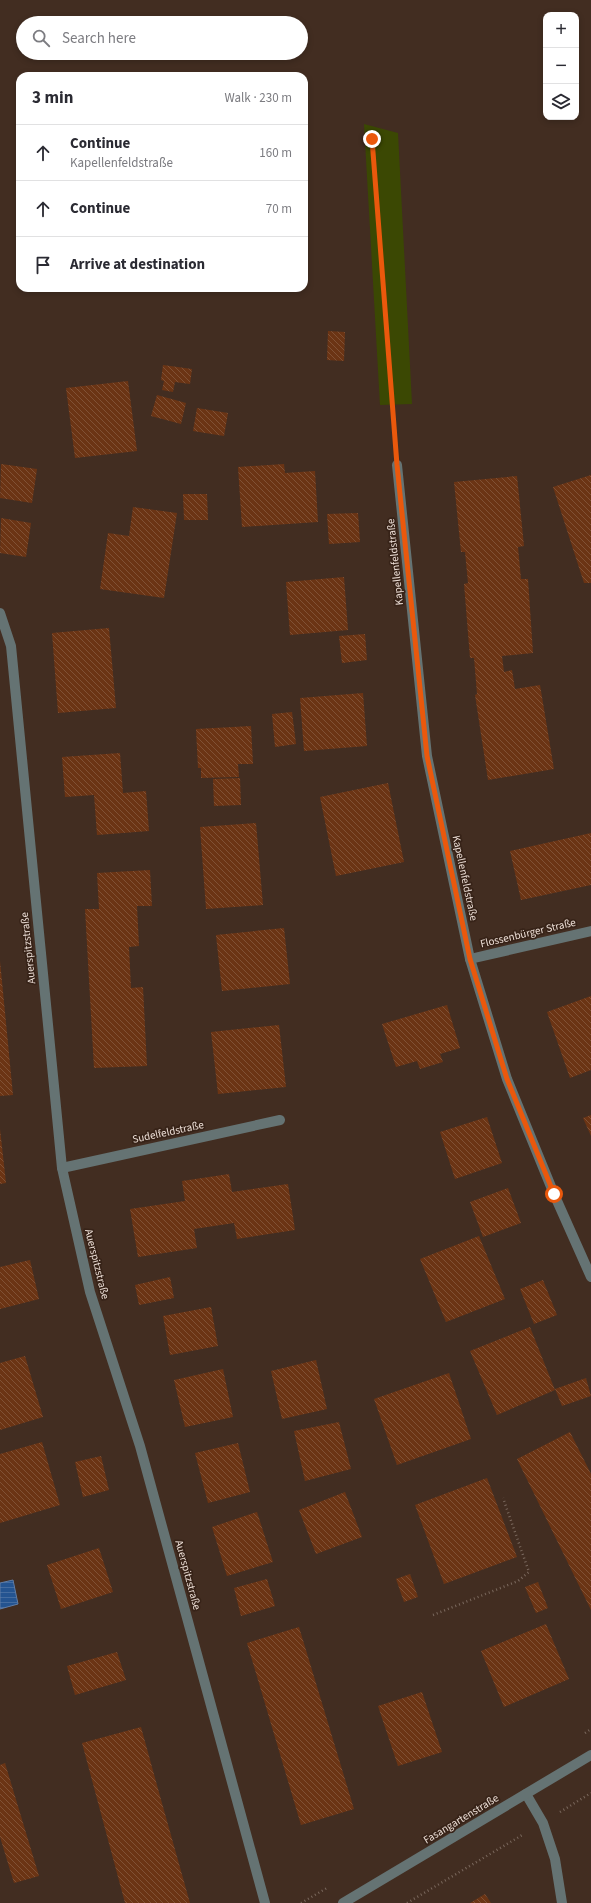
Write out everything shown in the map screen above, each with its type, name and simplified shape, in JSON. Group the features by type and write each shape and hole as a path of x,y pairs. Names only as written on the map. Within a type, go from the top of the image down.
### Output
{"street":[{"name":"Kapellenfeldstraße","path":"397,465 427,756 470,959 507,1079 554,1194 591,1277"},
{"name":"Auerspitzstraße","path":"0,613 11,646 62,1168 90,1292 140,1446 265,1903"},
{"name":"Flossenbürger Straße","path":"470,959 591,931"},
{"name":"Sudelfeldstraße","path":"62,1168 280,1120"},
{"name":"Fasangartenstraße","path":"343,1903 591,1755"},
{"path":"526,1794 543,1823 555,1859 562,1903"}],"path":[{"path":"372,139 397,465"},
{"path":"433,1615 518,1581 529,1572 503,1498"},
{"path":"407,1903 591,1793"}],"green space":[{"path":"364,124 398,133 412,404 380,405"}],"water":[{"path":"13,1580 18,1604 0,1609 0,1583"}],"building":[{"path":"328,331 345,332 344,361 327,360"},
{"path":"163,365 192,369 190,384 175,382 173,392 162,390 164,381 161,380"},
{"path":"128,381 137,451 75,458 66,388"},
{"path":"157,395 186,403 181,424 151,416"},
{"path":"197,408 228,413 224,436 193,431"},
{"path":"1,464 37,469 32,503 0,498"},
{"path":"284,464 285,473 315,471 318,522 242,527 238,467"},
{"path":"591,475 591,583 584,583 553,487"},
{"path":"517,476 524,546 518,547 521,579 528,579 533,653 502,656 504,672 512,670 515,689 540,685 554,769 488,780 475,695 477,694 474,658 470,658 464,584 468,583 465,552 461,552 454,482"},
{"path":"183,494 207,494 208,520 184,520"},
{"path":"133,507 177,513 164,598 100,589 108,533 129,536"},
{"path":"358,513 360,542 329,544 327,514"},
{"path":"1,518 31,523 26,557 0,553"},
{"path":"344,577 348,630 290,635 286,582"},
{"path":"109,628 116,708 58,713 52,633"},
{"path":"365,634 367,660 342,663 339,636"},
{"path":"363,693 367,746 304,751 300,698"},
{"path":"292,712 296,744 275,747 272,714"},
{"path":"251,726 253,764 238,764 239,777 201,778 201,768 198,768 196,729"},
{"path":"120,753 123,793 146,791 149,831 97,835 94,795 65,797 62,757"},
{"path":"240,778 241,805 214,806 213,779"},
{"path":"388,783 404,862 336,876 320,797"},
{"path":"256,823 263,905 206,909 200,827"},
{"path":"591,833 591,885 521,900 510,851"},
{"path":"150,870 152,906 137,906 139,946 129,947 131,988 143,987 147,1066 94,1068 85,909 99,909 97,873"},
{"path":"284,928 290,984 222,991 216,935"},
{"path":"0,961 13,1095 0,1096"},
{"path":"591,996 591,1070 570,1078 547,1012"},
{"path":"447,1005 460,1048 440,1054 443,1062 420,1069 417,1061 396,1067 382,1024"},
{"path":"279,1025 286,1087 218,1094 211,1032"},
{"path":"591,1115 591,1136 583,1118"},
{"path":"487,1117 502,1163 455,1179 440,1132"},
{"path":"0,1129 6,1183 0,1184"},
{"path":"229,1174 232,1192 288,1184 295,1230 237,1239 234,1223 194,1229 197,1248 138,1257 130,1209 185,1201 182,1181"},
{"path":"508,1188 521,1223 483,1237 470,1202"},
{"path":"479,1236 505,1299 446,1322 420,1259"},
{"path":"30,1260 39,1299 0,1309 0,1267"},
{"path":"170,1277 174,1298 139,1305 135,1285"},
{"path":"543,1280 557,1315 534,1324 520,1289"},
{"path":"211,1307 218,1346 170,1355 163,1316"},
{"path":"530,1327 555,1390 497,1415 470,1351"},
{"path":"25,1356 43,1417 0,1430 0,1363"},
{"path":"316,1360 327,1409 282,1419 271,1371"},
{"path":"223,1369 233,1417 185,1427 174,1380"},
{"path":"449,1373 471,1439 397,1465 374,1399"},
{"path":"586,1378 591,1396 562,1406 555,1389"},
{"path":"339,1422 351,1469 305,1481 294,1431"},
{"path":"570,1432 591,1474 591,1610 517,1459"},
{"path":"42,1442 60,1505 0,1523 0,1454"},
{"path":"238,1443 250,1492 208,1503 195,1453"},
{"path":"101,1456 109,1490 83,1497 75,1462"},
{"path":"487,1478 517,1557 444,1584 415,1505"},
{"path":"345,1492 362,1537 316,1554 299,1510"},
{"path":"257,1512 273,1562 227,1576 212,1527"},
{"path":"99,1548 113,1592 61,1609 47,1565"},
{"path":"410,1574 418,1597 404,1602 396,1579"},
{"path":"267,1579 275,1606 241,1616 234,1588"},
{"path":"538,1582 548,1608 536,1613 525,1587"},
{"path":"546,1624 569,1679 504,1707 481,1651"},
{"path":"299,1627 354,1809 301,1825 247,1643"},
{"path":"117,1652 126,1680 75,1695 67,1666"},
{"path":"422,1692 442,1752 398,1766 378,1706"},
{"path":"141,1727 190,1903 125,1903 82,1743"},
{"path":"5,1763 39,1876 14,1883 0,1837 0,1765"},
{"path":"485,1894 491,1903 470,1903"}],"route":[{"path":"372,139 397,465 427,756 470,959 507,1079 554,1194"}]}
